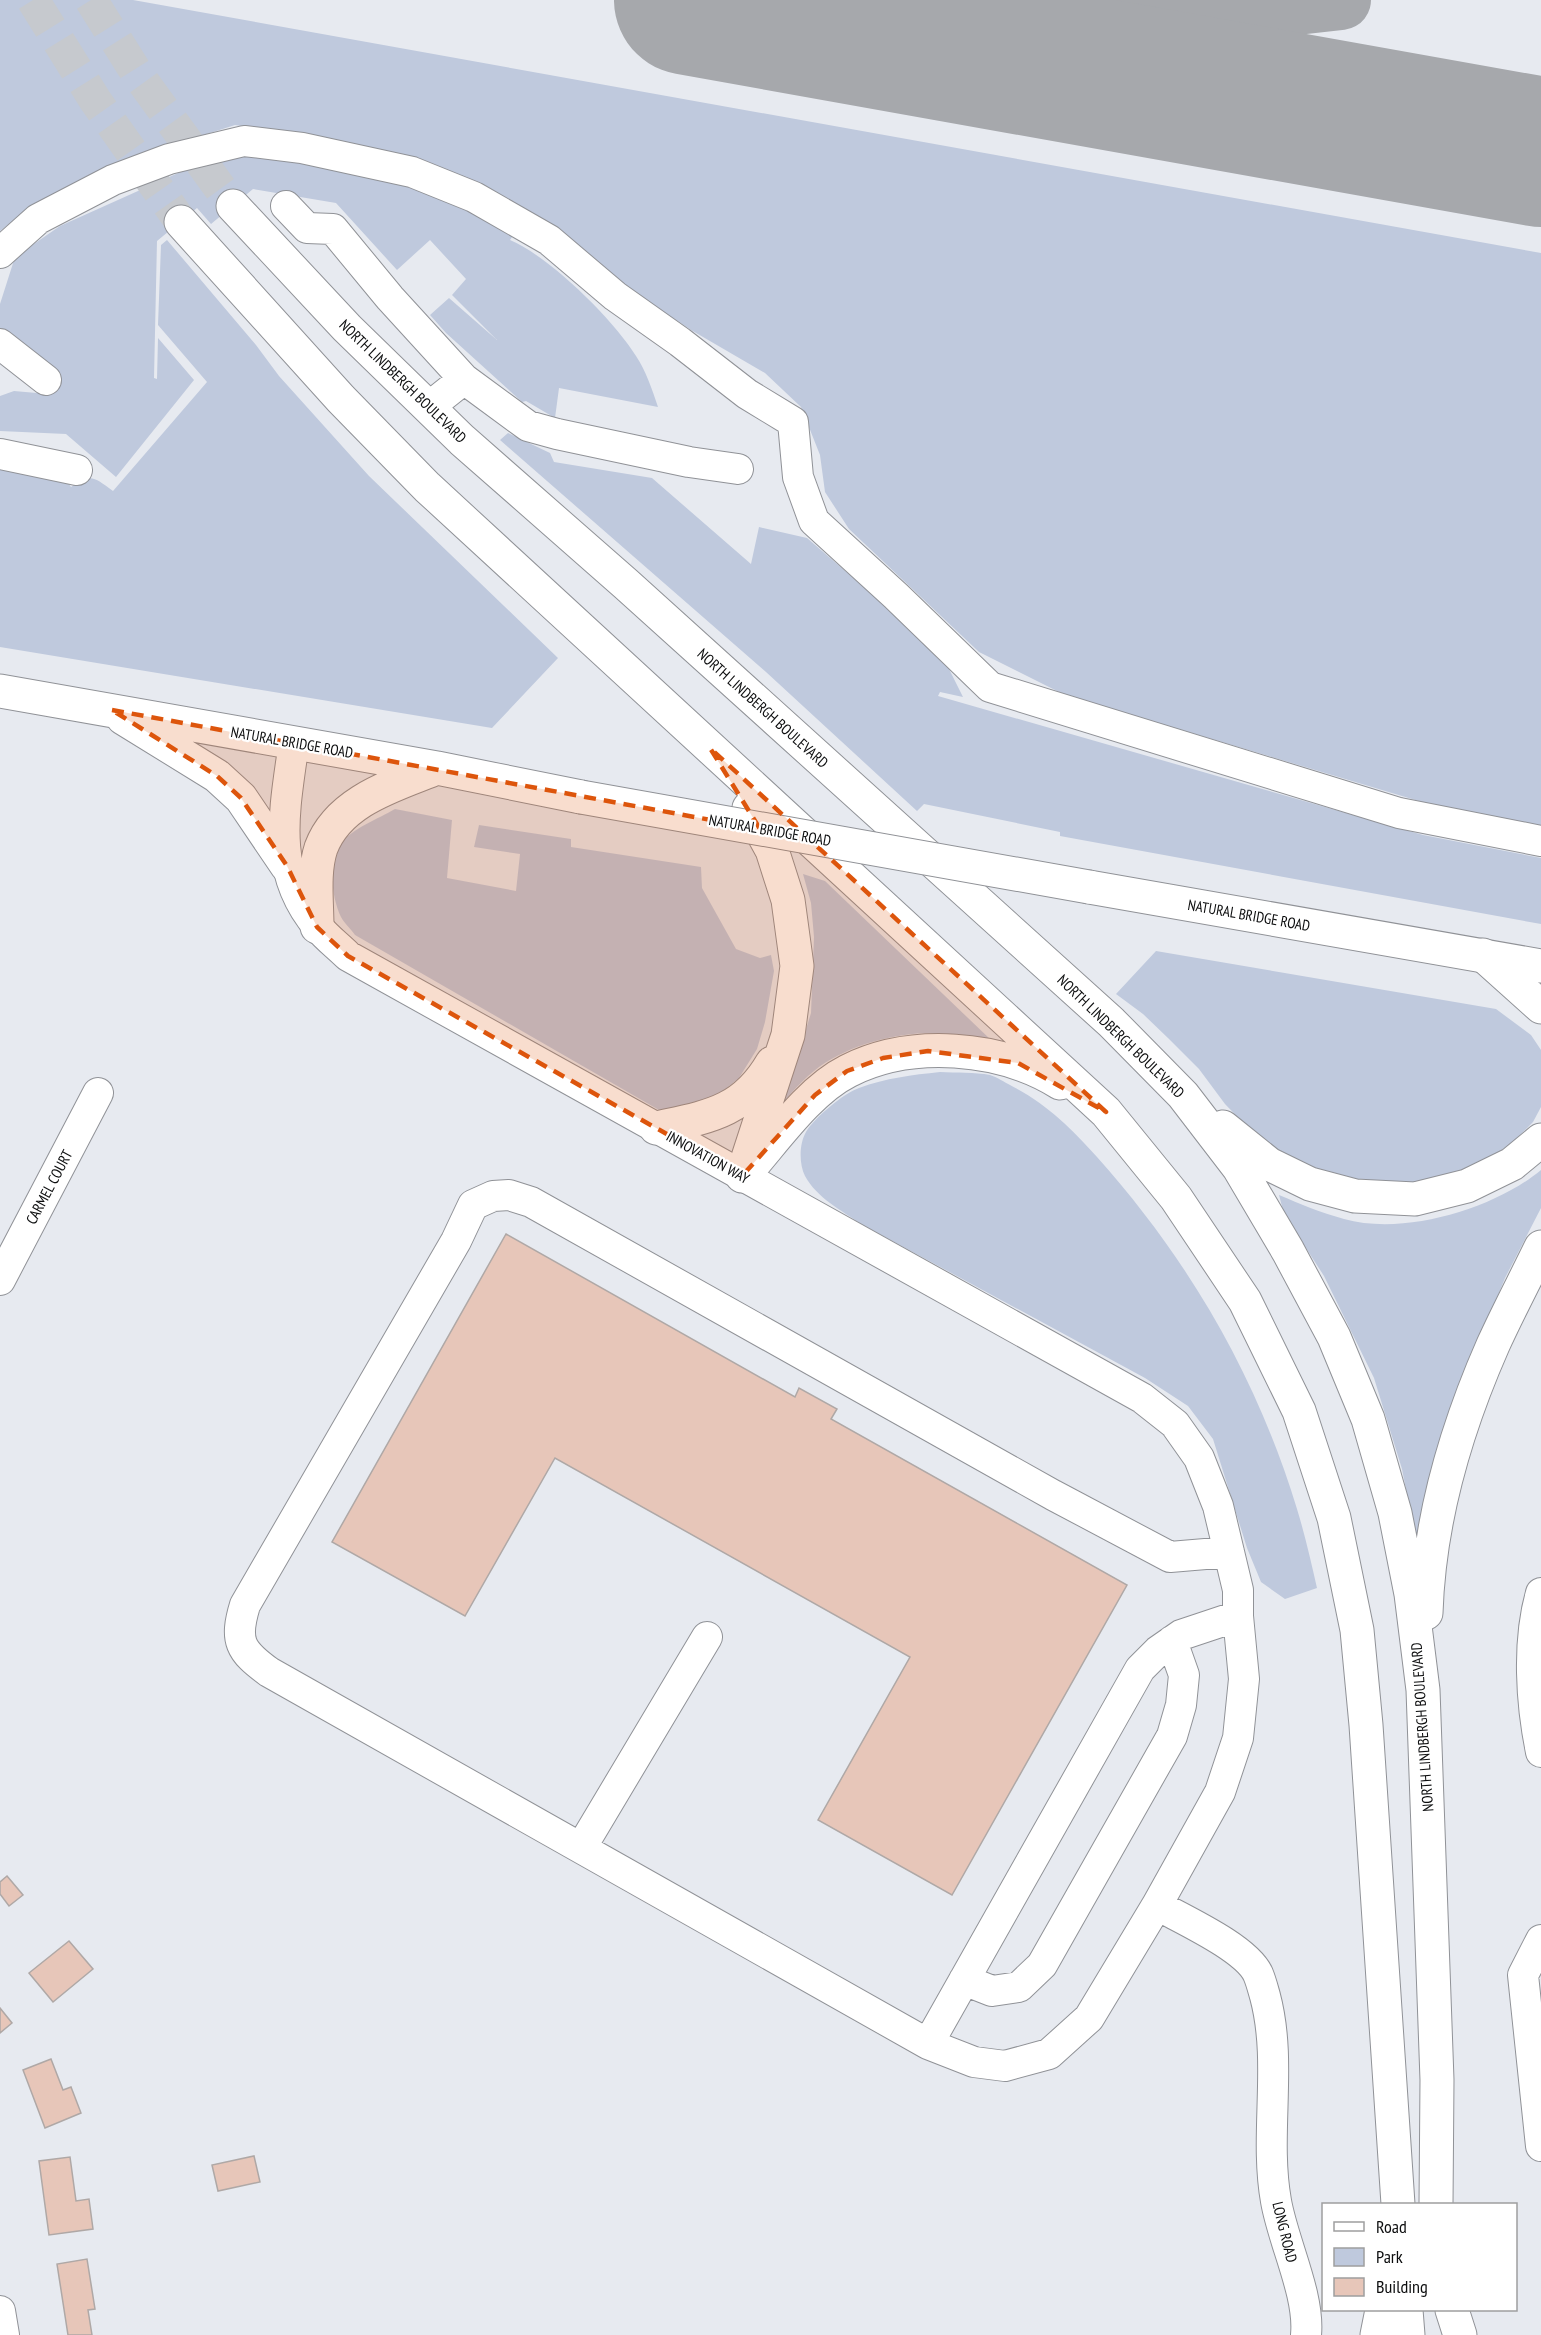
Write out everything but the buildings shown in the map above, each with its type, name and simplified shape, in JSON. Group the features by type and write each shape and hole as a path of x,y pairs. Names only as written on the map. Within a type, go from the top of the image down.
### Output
{"main road":[{"name":"NORTH LINDBERGH BOULEVARD","path":"233,206 347,328 462,440 626,584 1111,1022 1183,1095 1239,1168 1334,1337 1368,1419 1395,1513 1411,1594 1423,1690 1437,2080 1436,2203"},
{"path":"181,222 341,399 427,487 1107,1112 1176,1198 1245,1301 1299,1411 1334,1518 1357,1630 1366,1725 1398,2203"},
{"name":"NATURAL BRIDGE ROAD","path":"0,691 437,768 581,797 1541,966"},
{"path":"112,710 217,776 241,798 287,866"},
{"path":"710,748 740,792 772,850 788,900 797,966 788,1035 742,1176"},
{"path":"317,927 317,877 321,848 340,817 374,794 437,768"},
{"path":"1483,955 1541,1007"},
{"path":"656,1128 721,1113 741,1099 765,1076 788,1035"},
{"path":"742,1176 815,1095 846,1071 883,1058 928,1051 978,1054 1018,1063 1052,1078 1107,1112"},
{"path":"1183,1095 1269,1164 1310,1184 1355,1196 1415,1199 1467,1186 1512,1164 1541,1140"},
{"path":"1423,1690 1427,1582 1439,1507 1465,1418 1493,1346 1541,1247"},
{"path":"1377,2335 1382,2311"},
{"path":"1406,2311 1408,2335"},
{"path":"1438,2311 1440,2335"},
{"path":"1452,2311 1460,2335"}],"street":[{"path":"0,253 38,219 113,180 169,159 244,141 302,148 412,172 474,197 549,240 615,296 680,342 747,394 793,422 798,477 814,521 990,687 1399,813 1541,841"},
{"path":"286,206 307,228 333,229 390,298 464,379 528,426 690,462 738,469"},
{"path":"4,355 46,380"},
{"path":"429,407 464,379"},
{"path":"0,453 77,470"},
{"name":"INNOVATION WAY","path":"294,742 283,839 287,866 300,900 317,927 348,956 1142,1398 1175,1424 1199,1458 1218,1506 1222,1521 1238,1590 1244,1679 1238,1738 1220,1792 1158,1905 1089,2018 1049,2054 1005,2066 974,2062 928,2044 269,1672 249,1658 240,1640 238,1626 245,1605 456,1241 473,1205 493,1196 509,1195 531,1202 1053,1495 1170,1557 1229,1552"},
{"name":"CARMEL COURT","path":"0,1280 98,1093"},
{"path":"1541,1593 1536,1611 1532,1695 1541,1752"},
{"path":"928,2044 1140,1669 1182,1635 1238,1616"},
{"path":"581,1848 707,1636"},
{"path":"964,1980 992,1991 1019,1987 1042,1965 1172,1736 1181,1705 1184,1676 1173,1641"},
{"name":"LONG ROAD","path":"1158,1905 1235,1949 1258,1973 1270,2016 1274,2069 1271,2128 1276,2201 1302,2298 1306,2335"},
{"path":"1541,1940 1523,1975 1541,2146"},
{"path":"0,2311 4,2335"}],"highlighted area":[{"path":"112,710 760,829 710,748 1106,1112 1018,1063 928,1051 883,1058 847,1071 815,1095 742,1176 348,956 317,927 287,866 241,798 217,776"}],"green space":[{"path":"0,0 133,0 1541,253 1541,828 1452,811 1065,695 979,652 849,529 825,492 820,455 801,407 765,373 691,330 585,259 284,132 235,125 163,148 96,174 38,202 0,231"},
{"path":"258,154 370,175 445,198 514,234 510,240 526,248 561,274 597,308 626,341 640,362 658,407 559,388 555,418 526,401 522,402 446,333 430,315 449,298 497,340 452,295 466,279 430,240 397,270 336,203 253,189 211,224 197,208 157,241 154,378 157,379 158,338 194,380 116,477 66,434 0,431 0,396 14,391 48,394 0,331 0,304 15,257 60,226 187,169 198,172 213,162"},
{"path":"167,240 256,345 279,376 369,476 558,658 492,728 0,647 0,465 65,478 71,487 83,479 93,479 113,491 207,382 158,325 161,245"},
{"path":"508,433 550,453 554,462 652,478 751,564 759,527 807,538 866,589 948,667 963,697 940,692 938,696 1423,835 1541,858 1541,924 1060,836 1060,832 924,804 917,811 766,672 500,440"},
{"path":"395,809 452,820 447,878 516,891 520,854 474,847 479,825 571,839 571,847 701,867 702,888 736,949 760,958 771,955 774,971 765,1022 757,1049 739,1078 710,1102 677,1109 659,1110 355,935 341,917 335,900 332,880 333,860 345,838"},
{"path":"803,874 825,881 991,1040 932,1033 903,1035 873,1042 844,1052 819,1067 777,1110 811,1013 814,937 811,903"},
{"path":"1156,951 1496,1009 1531,1035 1541,1050 1541,1107 1533,1122 1512,1143 1482,1163 1452,1175 1409,1185 1341,1178 1283,1159 1225,1104 1199,1069 1168,1038 1143,1014 1116,994"},
{"path":"940,1072 978,1073 993,1076 1047,1108 1097,1157 1161,1237 1217,1322 1262,1413 1297,1509 1317,1588 1285,1599 1261,1582 1247,1548 1213,1439 1188,1406 1145,1378 861,1224 830,1203 810,1184 802,1166 802,1142 810,1126 830,1107 853,1091 869,1085 899,1077"},
{"path":"1541,1170 1541,1208 1505,1278 1492,1310 1417,1546 1402,1469 1374,1378 1324,1276 1284,1214 1279,1195 1344,1219 1393,1224 1447,1216 1474,1207 1522,1184"}],"taxiway":[{"path":"806,0 1006,11 1141,13 1275,7 1341,0"}],"runway":[{"path":"689,0 1541,152"}],"tunnel":[{"path":"33,0 95,100 181,222"},
{"path":"91,0 136,72 233,206"}]}
